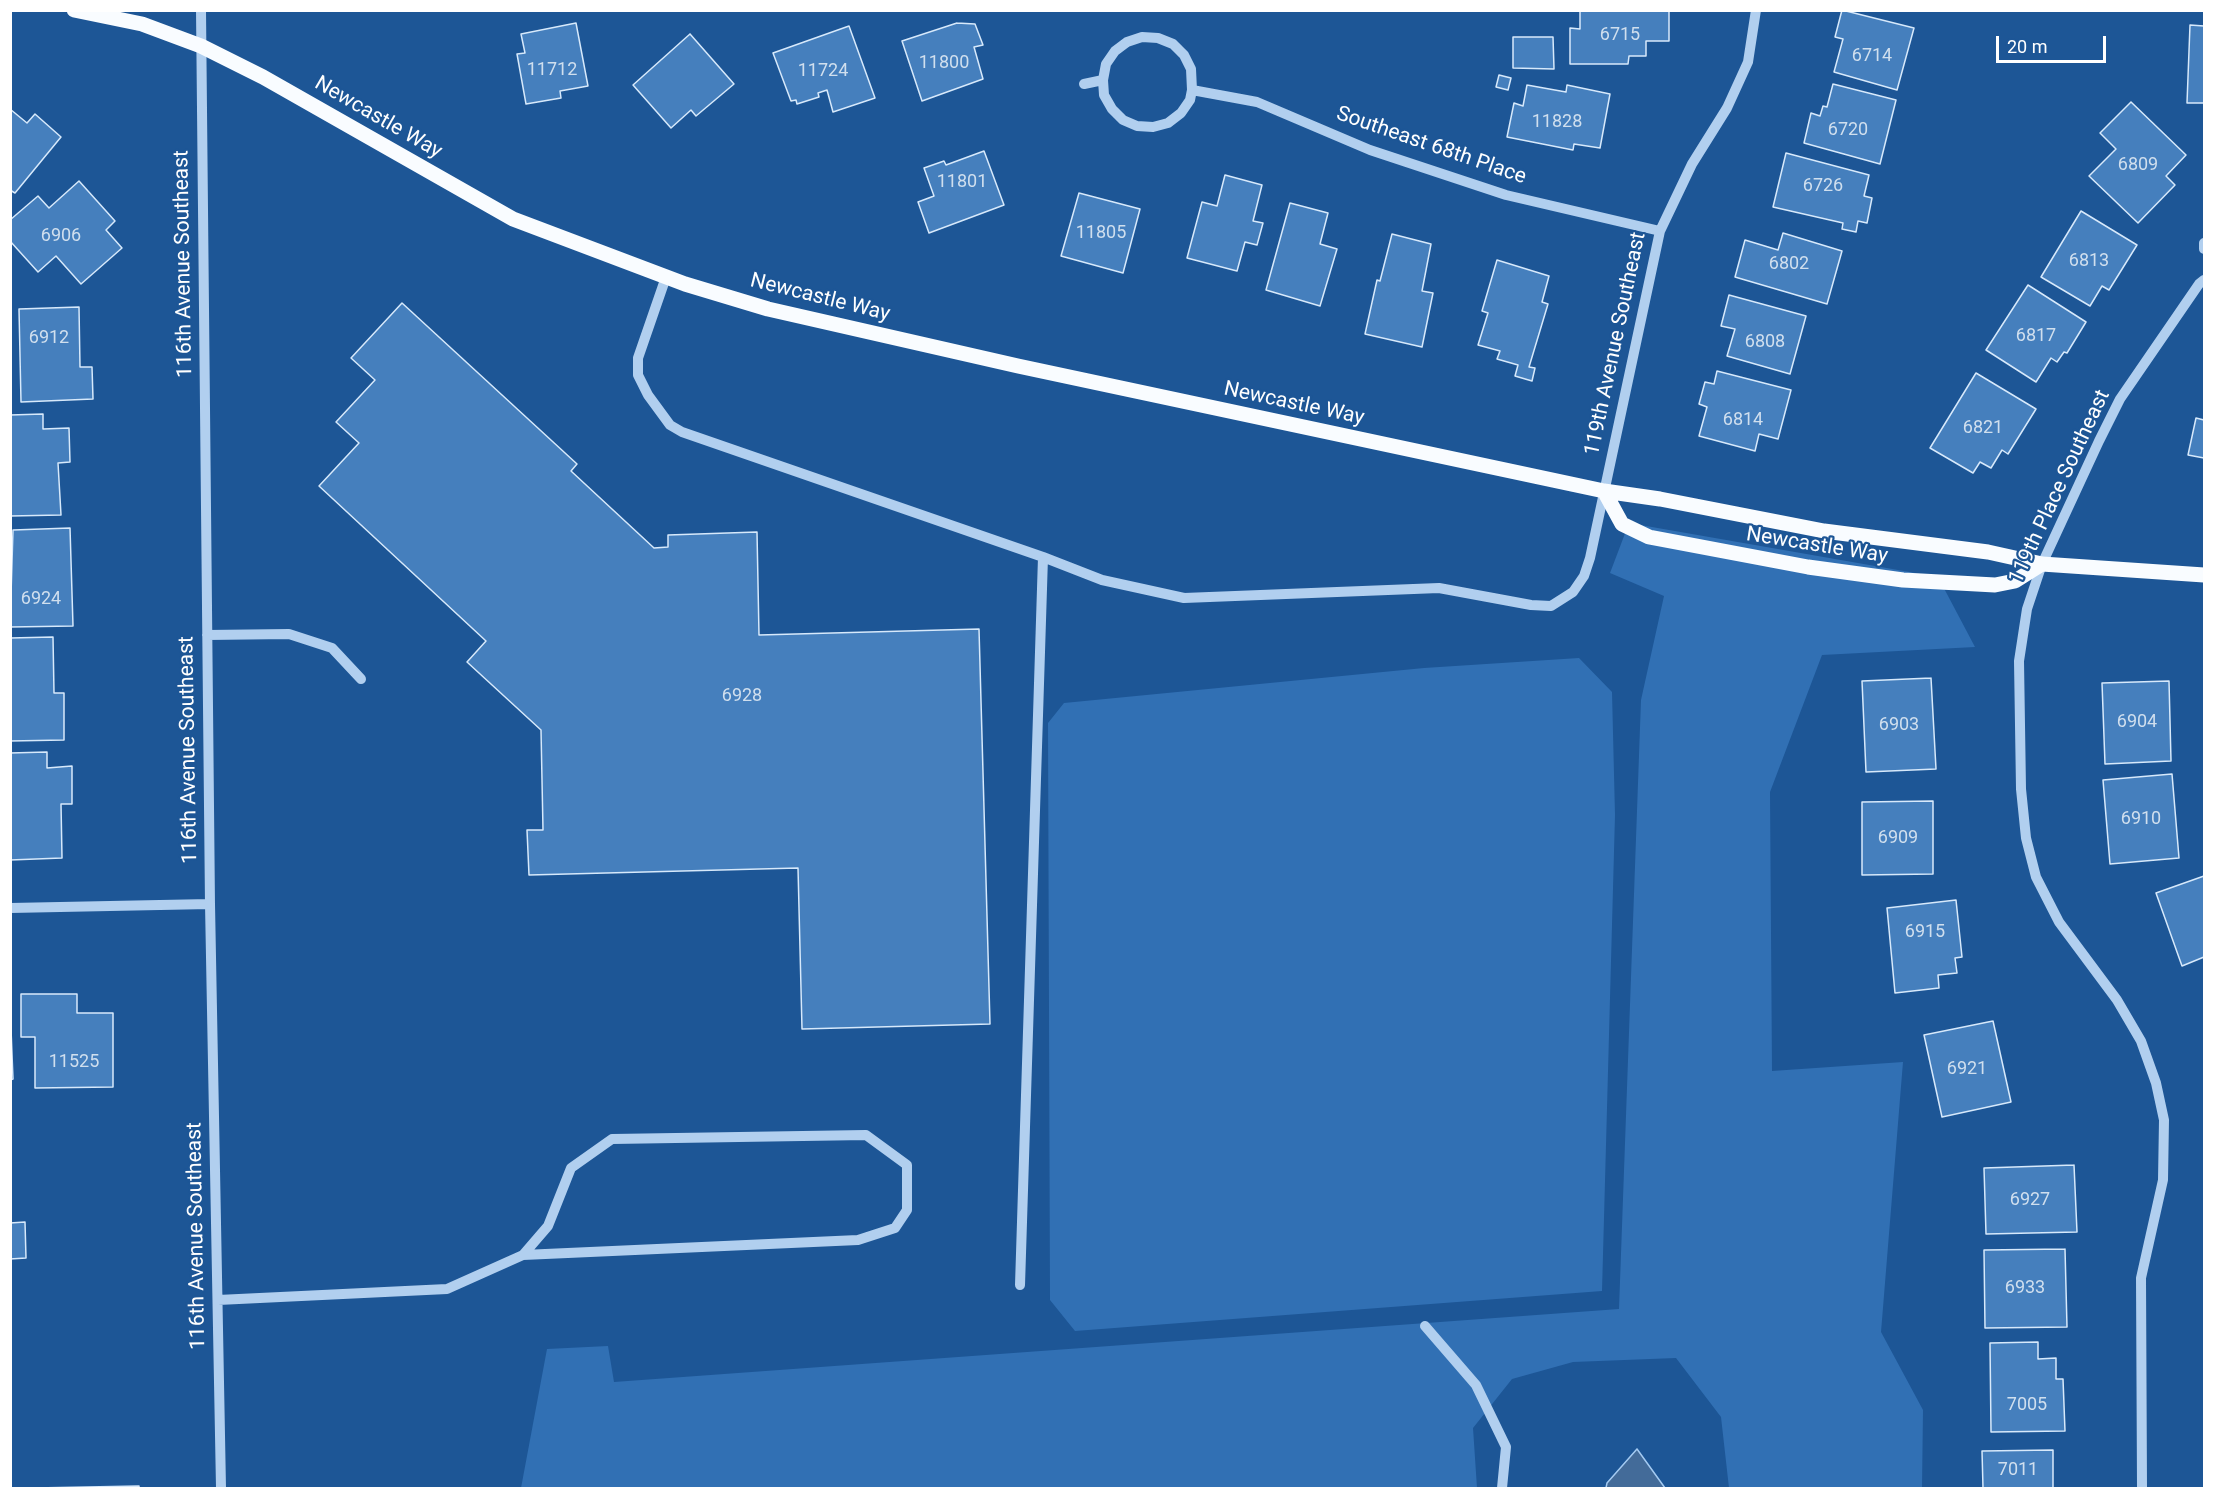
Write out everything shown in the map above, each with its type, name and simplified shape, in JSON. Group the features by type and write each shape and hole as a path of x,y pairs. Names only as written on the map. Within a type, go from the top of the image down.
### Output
{"main road":[{"name":"Newcastle Way","path":"74,10 142,24 201,46 263,77 513,219 666,277 768,309 1604,491 1632,494 1824,531 1988,552 2042,564 2205,575"},
{"name":"Newcastle Way","path":"1604,491 1612,510 1622,524 1649,537 1808,567 1903,580 1995,585 2015,581 2042,564"}],"street":[{"name":"116th Avenue Southeast","path":"201,10 210,904 221,1488"},
{"name":"119th Avenue Southeast","path":"1043,556 1102,580 1184,598 1439,588 1531,605 1551,606 1573,592 1584,576 1660,231 1692,164 1727,108 1748,62 1756,10"},
{"path":"1142,37 1158,38 1173,44 1184,55 1191,69 1192,90 1190,100 1181,113 1168,123 1153,127 1137,126 1123,120 1112,109 1104,95 1102,80 1106,64 1115,51 1127,42 1142,37"},
{"path":"1084,84 1102,80"},
{"name":"Southeast 68th Place","path":"1192,90 1257,102 1370,150 1506,195 1660,231"},
{"path":"2205,243 2205,249"},
{"path":"666,277 638,358 638,375 648,395 670,425 682,432 1043,556 1020,1285"},
{"name":"119th Place Southeast","path":"2142,1488 2141,1278 2163,1180 2164,1120 2156,1083 2141,1041 2117,1000 2059,922 2036,877 2026,838 2021,789 2019,662 2027,609 2042,564 2120,399 2199,284 2205,280"},
{"path":"207,635 289,634 332,648 361,680"},
{"path":"10,908 210,904"},
{"path":"218,1300 447,1289 523,1255 858,1239 895,1228 907,1210 906,1165 866,1135 612,1139 571,1168 548,1226 523,1255"},
{"path":"1425,1326 1476,1385 1506,1447 1502,1488"}],"shaded area":[{"path":"1629,523 1938,577 1975,647 1822,655 1770,792 1772,1071 1903,1062 1881,1332 1923,1410 1922,1488 1729,1488 1721,1417 1676,1358 1573,1362 1512,1379 1473,1428 1477,1488 521,1488 547,1349 608,1346 614,1382 1619,1309 1641,700 1664,596 1610,573"},
{"path":"1579,658 1612,692 1615,815 1602,1291 1075,1331 1050,1300 1048,723 1064,703 1424,668"},
{"path":"1637,1449 1665,1488 1606,1488 1607,1483"}],"building":[{"path":"1580,10 1669,10 1669,41 1646,41 1646,56 1629,56 1628,64 1570,64 1570,28 1580,29"},
{"path":"1842,10 1914,28 1897,90 1834,72 1843,39 1835,37"},
{"path":"576,23 588,86 560,91 561,98 526,104 517,54 525,53 521,34"},
{"path":"957,23 975,24 983,45 974,47 983,79 922,101 902,41"},
{"path":"2190,25 2204,26 2204,103 2187,103"},
{"path":"849,26 875,98 833,112 827,90 818,93 819,97 797,104 796,100 791,101 773,53"},
{"path":"690,34 734,84 696,116 691,110 671,128 633,85"},
{"path":"1513,37 1553,37 1554,69 1513,68"},
{"path":"1499,75 1511,78 1508,90 1496,87"},
{"path":"1833,84 1896,100 1880,164 1804,143 1811,113 1820,116 1823,106 1827,107"},
{"path":"1527,85 1566,92 1567,85 1610,94 1600,148 1574,144 1573,150 1507,137 1514,103 1523,106"},
{"path":"2131,102 2186,155 2166,176 2175,185 2138,223 2089,176 2116,149 2100,133"},
{"path":"10,109 27,123 35,114 61,137 15,193 10,190"},
{"path":"984,151 1004,205 929,233 918,202 934,196 924,168 944,161 946,165"},
{"path":"1786,153 1869,175 1864,196 1872,198 1867,223 1858,221 1856,232 1842,229 1843,223 1773,207"},
{"path":"1225,175 1262,185 1253,221 1263,223 1257,245 1245,242 1237,271 1187,258 1202,202 1217,206"},
{"path":"79,181 115,221 106,230 122,248 81,284 56,256 38,272 10,241 10,220 38,196 49,208"},
{"path":"1079,193 1140,209 1123,273 1061,256"},
{"path":"1290,203 1328,213 1320,244 1337,249 1320,306 1266,290"},
{"path":"2081,211 2137,245 2109,290 2102,286 2090,306 2041,277"},
{"path":"1783,233 1842,251 1827,304 1735,277 1745,240 1778,250"},
{"path":"1392,234 1431,244 1422,291 1433,293 1422,347 1365,334 1377,280 1380,281"},
{"path":"1497,260 1549,276 1542,302 1548,304 1529,367 1535,368 1532,381 1515,376 1518,365 1497,359 1500,351 1478,345 1488,313 1482,311"},
{"path":"2028,285 2086,322 2067,353 2064,352 2057,362 2051,358 2036,382 1986,350"},
{"path":"1729,295 1806,316 1790,374 1727,356 1735,329 1721,326"},
{"path":"402,303 577,464 571,471 654,548 668,547 668,535 757,532 759,635 979,629 990,1024 802,1029 798,868 529,875 527,830 543,830 541,730 467,662 486,641 319,486 359,443 336,422 375,380 351,358"},
{"path":"79,307 80,367 92,367 93,399 21,402 19,309"},
{"path":"1717,371 1791,390 1778,439 1759,434 1755,451 1699,436 1707,407 1699,404 1705,382 1714,384"},
{"path":"1976,373 2036,409 2008,454 2002,450 1991,468 1980,462 1973,473 1930,448"},
{"path":"43,414 43,429 69,428 70,462 58,463 61,515 10,516 10,415"},
{"path":"2196,418 2204,420 2204,458 2188,455"},
{"path":"70,528 73,626 10,627 13,530"},
{"path":"53,637 54,693 64,693 64,740 10,741 10,638"},
{"path":"1931,678 1936,769 1866,772 1862,681"},
{"path":"2169,681 2171,761 2105,764 2102,683"},
{"path":"47,752 47,768 72,766 72,804 61,804 62,858 10,860 10,753"},
{"path":"2172,774 2179,858 2110,864 2103,780"},
{"path":"1933,801 1933,874 1862,875 1862,802"},
{"path":"2204,876 2204,957 2182,966 2156,893"},
{"path":"1956,900 1962,957 1955,958 1957,973 1938,975 1939,988 1895,993 1887,908"},
{"path":"21,994 77,994 77,1013 113,1013 113,1087 35,1088 35,1037 21,1037"},
{"path":"10,1004 13,1079 10,1080"},
{"path":"1993,1021 2011,1102 1942,1117 1924,1035"},
{"path":"2074,1165 2077,1232 1986,1234 1984,1168"},
{"path":"25,1222 26,1258 10,1259 10,1223"},
{"path":"2065,1249 2067,1327 1985,1328 1984,1250"},
{"path":"2038,1342 2038,1359 2056,1358 2056,1379 2063,1379 2065,1431 1991,1432 1990,1343"},
{"path":"2053,1450 2053,1488 1983,1488 1982,1451"},
{"path":"139,1486 139,1488 34,1488"}]}
